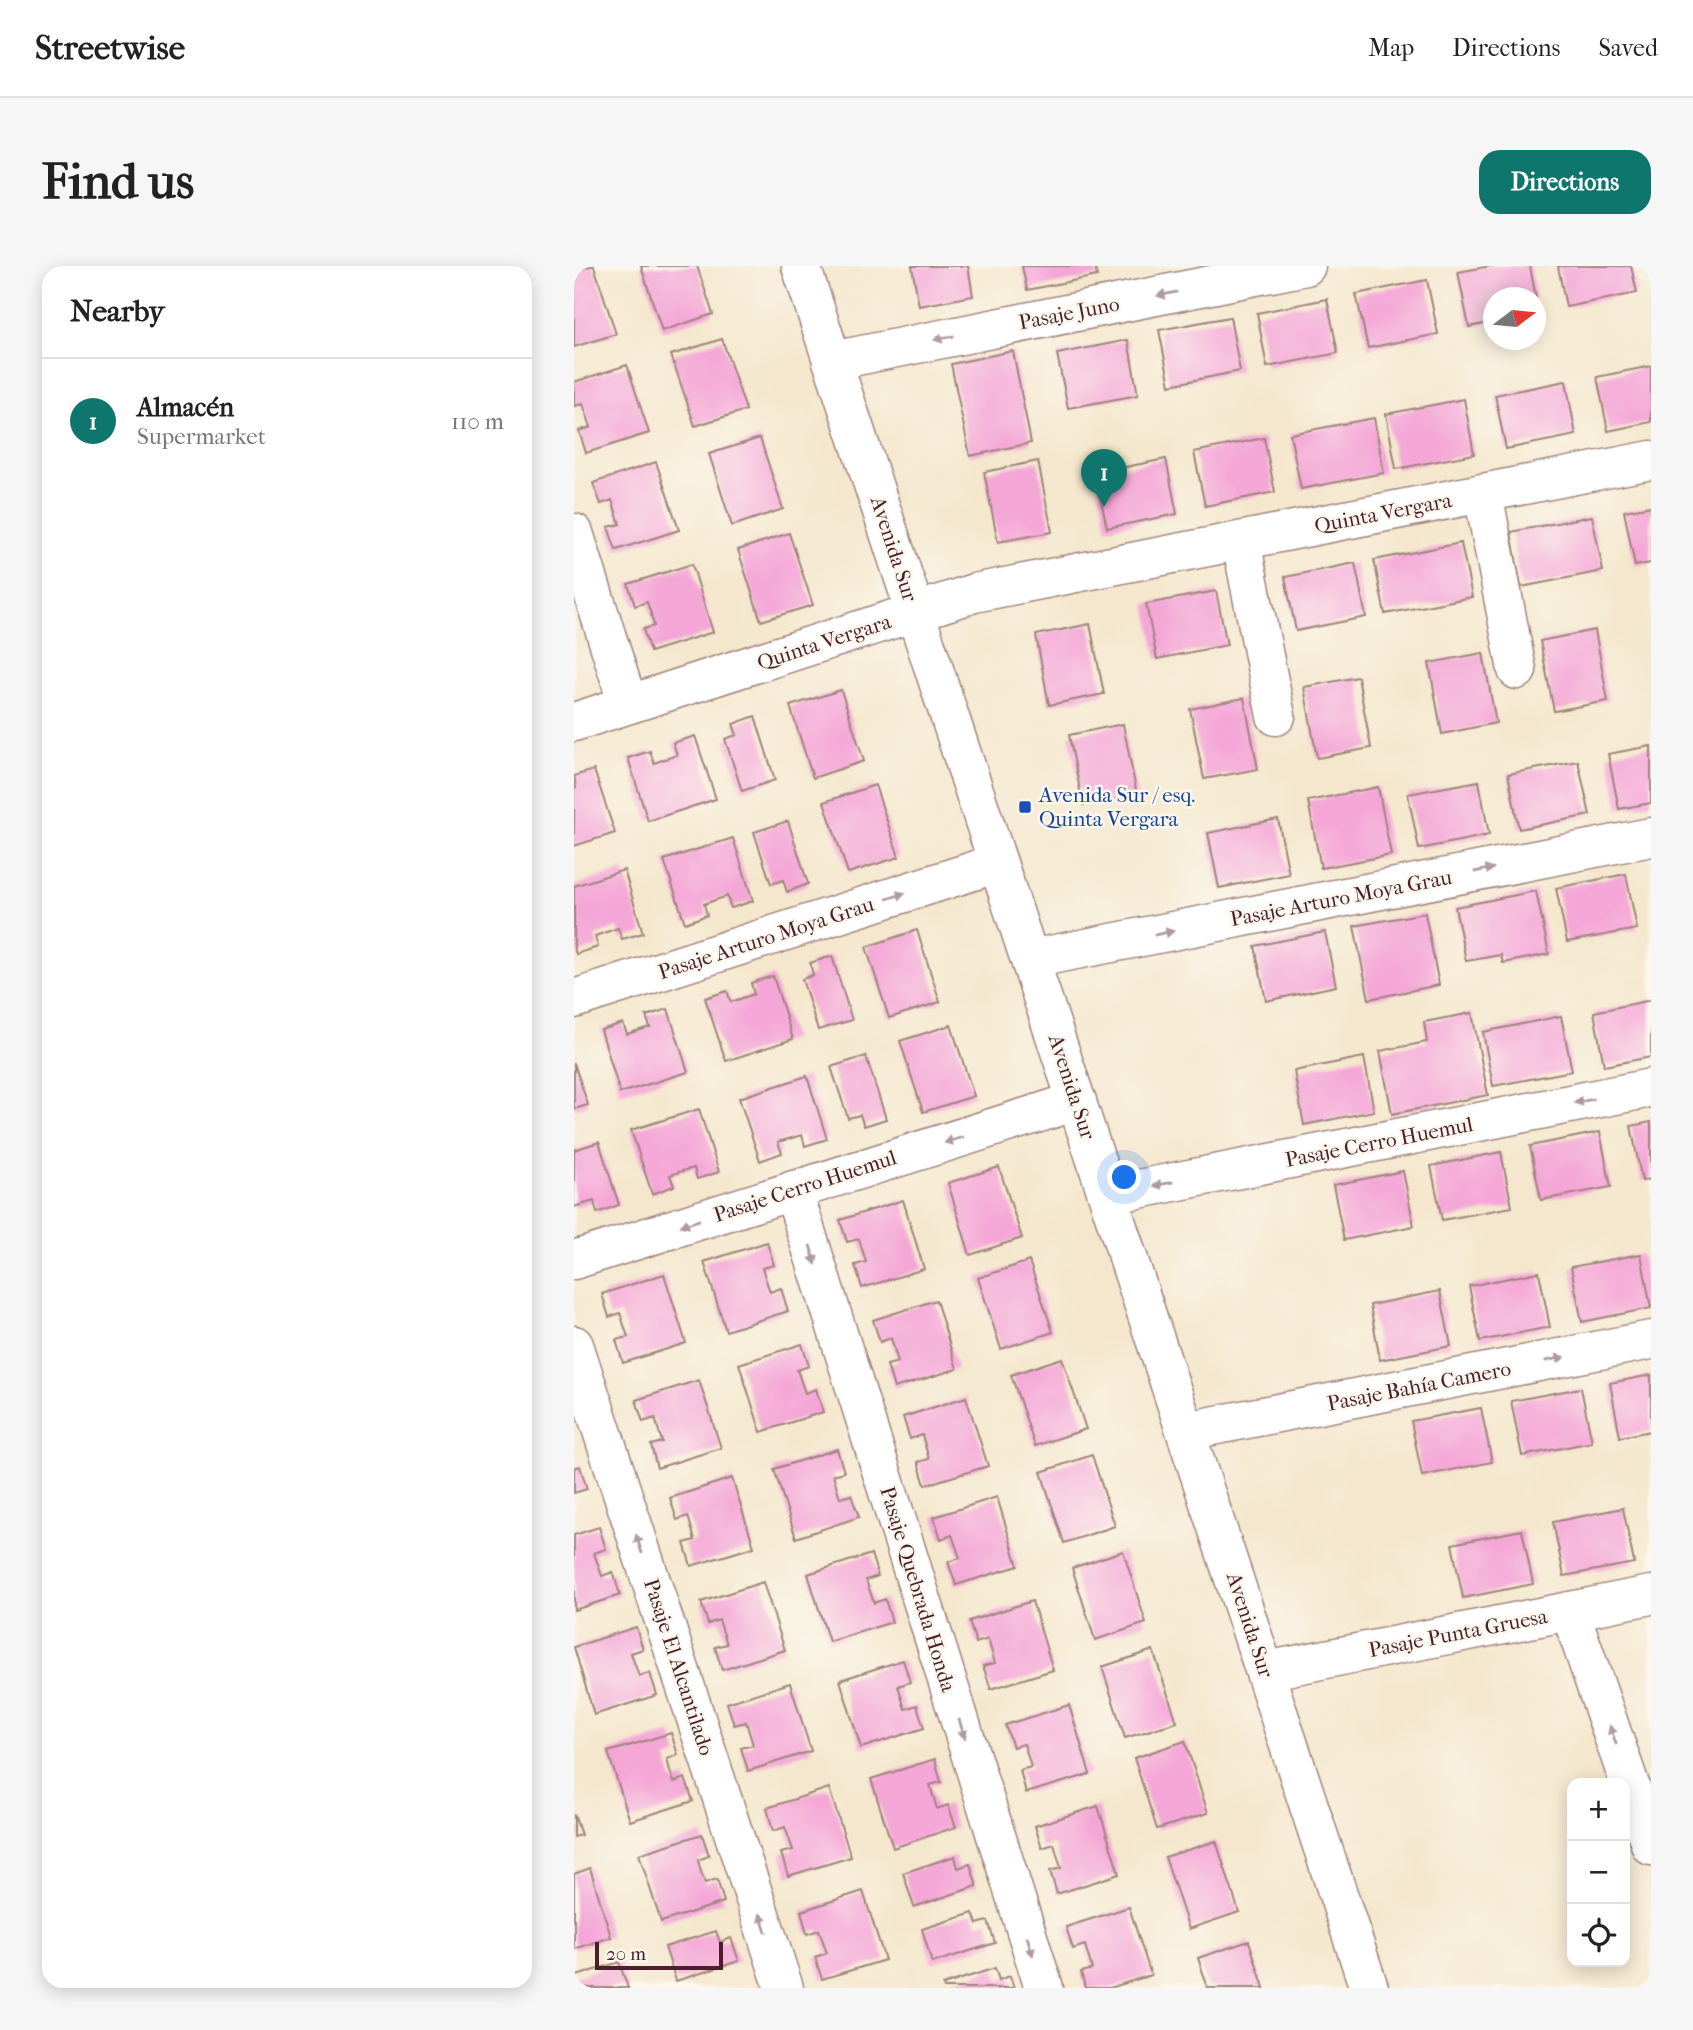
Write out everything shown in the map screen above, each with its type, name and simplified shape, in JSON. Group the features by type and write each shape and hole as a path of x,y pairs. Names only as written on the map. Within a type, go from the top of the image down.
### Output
{"street":[{"name":"Avenida Sur","path":"801,266 1369,1988"},
{"name":"Pasaje Juno","path":"832,361 1306,266"},
{"name":"Quinta Vergara","path":"574,722 974,593 1651,460"},
{"path":"1483,493 1517,670"},
{"path":"574,533 628,704"},
{"path":"1241,541 1276,716"},
{"name":"Pasaje Arturo Moya Grau","path":"1030,959 1651,837"},
{"name":"Pasaje Arturo Moya Grau","path":"574,999 998,863"},
{"name":"Pasaje Cerro Huemul","path":"1108,1195 1651,1088"},
{"name":"Pasaje Cerro Huemul","path":"574,1260 1077,1101"},
{"name":"Pasaje Quebrada Honda","path":"793,1190 1044,1988"},
{"name":"Pasaje Bahía Camero","path":"1186,1431 1651,1340"},
{"name":"Pasaje El Alcantilado","path":"574,1345 784,1988"},
{"name":"Pasaje Punta Gruesa","path":"1265,1671 1651,1595"},
{"path":"1570,1611 1651,1846"}],"building":[{"path":"594,266 616,334 574,347 574,271"},
{"path":"641,266 697,266 713,314 662,331"},
{"path":"912,266 968,266 973,296 919,306"},
{"path":"1022,266 1095,266 1097,276 1027,290"},
{"path":"1491,266 1530,266 1534,287 1483,287 1483,324 1469,327 1458,272"},
{"path":"1558,266 1631,266 1637,293 1566,307"},
{"path":"1427,280 1438,334 1368,348 1356,294"},
{"path":"1327,299 1338,353 1267,367 1257,313"},
{"path":"1230,317 1240,371 1170,385 1159,330"},
{"path":"722,339 746,410 695,426 671,355"},
{"path":"1128,340 1138,395 1068,408 1057,354"},
{"path":"1013,351 1031,443 970,456 951,364"},
{"path":"627,365 649,433 586,453 579,431 591,427 583,404 574,406 574,382"},
{"path":"1651,366 1651,422 1608,431 1597,377"},
{"path":"1566,381 1576,435 1506,449 1495,395"},
{"path":"1464,399 1474,454 1396,469 1386,414"},
{"path":"1374,418 1384,473 1301,489 1290,434"},
{"path":"760,438 783,509 732,526 709,454"},
{"path":"1264,438 1275,492 1205,506 1194,452"},
{"path":"1166,459 1177,514 1107,528 1095,473"},
{"path":"1038,461 1052,532 998,542 984,472"},
{"path":"656,462 679,530 616,550 608,527 620,524 612,500 601,504 593,483"},
{"path":"1651,506 1651,563 1635,566 1624,511"},
{"path":"1592,516 1603,571 1521,587 1511,532"},
{"path":"789,533 813,605 761,621 738,550"},
{"path":"1461,543 1472,597 1385,614 1374,560"},
{"path":"1355,563 1366,617 1296,631 1285,577"},
{"path":"692,564 713,632 650,652 643,629 654,626 651,614 647,602 635,606 628,584"},
{"path":"1216,591 1227,645 1157,659 1146,604"},
{"path":"1090,624 1104,694 1049,705 1036,635"},
{"path":"1595,630 1608,701 1554,711 1540,641"},
{"path":"1483,653 1496,723 1442,734 1429,663"},
{"path":"1358,677 1371,748 1317,758 1304,687"},
{"path":"841,690 864,761 813,778 790,706"},
{"path":"1244,698 1258,769 1204,779 1190,709"},
{"path":"755,716 775,780 742,791 725,739 737,735 733,724"},
{"path":"1123,724 1137,795 1083,805 1069,735"},
{"path":"695,736 716,799 648,821 628,758 650,751 654,763 677,755 673,743"},
{"path":"1651,746 1651,803 1619,809 1608,754"},
{"path":"1578,761 1590,815 1519,829 1508,774"},
{"path":"594,770 615,833 574,846 574,776"},
{"path":"1479,781 1489,835 1419,849 1408,794"},
{"path":"875,785 899,857 848,873 824,802"},
{"path":"1378,787 1391,855 1321,868 1308,801"},
{"path":"1278,819 1289,874 1219,888 1208,833"},
{"path":"788,821 808,884 787,892 783,880 771,884 754,832"},
{"path":"733,838 753,901 731,908 727,896 704,904 707,915 685,923 664,860"},
{"path":"624,870 643,933 622,939 618,928 595,936 598,947 576,954 574,886"},
{"path":"1626,874 1637,929 1567,942 1556,888"},
{"path":"1536,891 1549,954 1503,963 1501,955 1466,961 1455,907"},
{"path":"1425,913 1439,985 1369,999 1354,926"},
{"path":"917,930 940,1002 889,1018 866,947"},
{"path":"1325,932 1336,986 1266,1001 1255,946"},
{"path":"832,956 852,1020 818,1030 802,979 813,975 810,963"},
{"path":"773,976 793,1039 726,1061 705,998 727,991 731,1002 754,994 751,983"},
{"path":"1651,1000 1651,1057 1604,1066 1594,1012"},
{"path":"668,1009 688,1072 620,1093 601,1030 623,1023 627,1034 650,1027 646,1016"},
{"path":"1472,1013 1488,1095 1392,1114 1380,1051 1427,1042 1424,1022"},
{"path":"1561,1016 1572,1071 1493,1086 1483,1032"},
{"path":"951,1025 974,1096 923,1112 900,1041"},
{"path":"866,1056 886,1119 864,1126 860,1115 848,1118 831,1067"},
{"path":"1364,1057 1374,1111 1304,1125 1294,1071"},
{"path":"574,1063 588,1105 574,1109"},
{"path":"807,1076 827,1139 805,1146 802,1135 778,1142 782,1153 760,1161 739,1098"},
{"path":"699,1109 719,1172 697,1179 694,1168 682,1171 670,1175 674,1186 652,1194 631,1130"},
{"path":"1651,1122 1651,1179 1642,1181 1631,1126"},
{"path":"1600,1132 1611,1187 1541,1200 1530,1146"},
{"path":"599,1142 619,1205 597,1213 594,1201 574,1207 574,1150"},
{"path":"1501,1152 1512,1207 1442,1220 1431,1166"},
{"path":"999,1167 1022,1238 970,1255 948,1183"},
{"path":"1403,1171 1414,1226 1344,1240 1333,1185"},
{"path":"903,1200 924,1269 862,1288 855,1265 866,1262 859,1239 847,1242 840,1220"},
{"path":"767,1242 774,1265 762,1268 770,1292 781,1288 788,1311 726,1331 704,1262"},
{"path":"1641,1254 1651,1308 1582,1322 1571,1267"},
{"path":"1029,1261 1053,1332 1001,1349 978,1278"},
{"path":"1539,1272 1550,1327 1480,1341 1469,1286"},
{"path":"664,1274 686,1343 623,1363 616,1340 628,1337 620,1313 609,1317 602,1294"},
{"path":"1440,1291 1451,1346 1380,1360 1370,1305"},
{"path":"936,1300 957,1369 894,1388 887,1365 898,1362 891,1338 880,1342 873,1320"},
{"path":"802,1344 809,1366 797,1370 805,1393 816,1389 823,1412 761,1432 739,1364"},
{"path":"1062,1358 1086,1429 1035,1446 1011,1375"},
{"path":"1651,1375 1651,1431 1620,1437 1610,1383"},
{"path":"699,1380 721,1448 657,1468 651,1445 662,1442 655,1418 643,1422 636,1400"},
{"path":"1581,1388 1592,1442 1522,1456 1511,1401"},
{"path":"966,1397 988,1466 925,1485 918,1462 929,1459 922,1435 910,1439 903,1417"},
{"path":"1481,1408 1492,1462 1422,1476 1411,1421"},
{"path":"837,1449 844,1472 833,1475 840,1498 851,1495 859,1517 796,1538 774,1469"},
{"path":"1092,1455 1115,1526 1064,1543 1041,1472"},
{"path":"580,1466 587,1489 574,1493 574,1468"},
{"path":"732,1478 754,1547 691,1566 684,1543 695,1540 688,1516 677,1520 670,1498"},
{"path":"997,1497 1018,1566 956,1585 948,1562 960,1558 952,1535 941,1539 934,1517"},
{"path":"1623,1508 1634,1563 1564,1576 1553,1522"},
{"path":"599,1527 606,1549 594,1553 602,1576 613,1572 620,1595 574,1610 574,1535"},
{"path":"1522,1530 1533,1584 1463,1598 1452,1544"},
{"path":"1123,1551 1146,1623 1095,1640 1072,1568"},
{"path":"871,1554 878,1576 866,1580 874,1603 885,1599 892,1622 829,1642 808,1574"},
{"path":"763,1582 785,1650 722,1670 715,1647 727,1644 719,1620 708,1624 701,1602"},
{"path":"1032,1601 1053,1670 991,1689 983,1666 995,1663 988,1639 976,1643 969,1621"},
{"path":"636,1627 643,1649 631,1653 639,1676 650,1673 657,1695 594,1715 574,1647"},
{"path":"1153,1650 1177,1722 1125,1738 1102,1667"},
{"path":"903,1660 910,1682 898,1686 905,1709 917,1705 924,1728 861,1748 840,1680"},
{"path":"790,1683 811,1751 748,1771 741,1748 753,1745 746,1722 734,1725 727,1703"},
{"path":"1069,1705 1090,1774 1026,1793 1020,1770 1031,1767 1024,1744 1013,1747 1005,1725"},
{"path":"671,1733 678,1755 667,1759 670,1771 674,1782 685,1778 693,1801 630,1821 608,1752"},
{"path":"1185,1741 1208,1813 1157,1829 1134,1758"},
{"path":"935,1759 941,1782 930,1785 937,1809 948,1805 956,1827 893,1848 871,1779"},
{"path":"829,1788 851,1857 788,1876 781,1853 793,1850 785,1827 773,1831 767,1808"},
{"path":"1098,1806 1119,1874 1057,1894 1050,1871 1061,1868 1054,1844 1042,1848 1035,1826"},
{"path":"574,1814 581,1835 574,1837"},
{"path":"702,1834 709,1856 698,1860 701,1872 705,1883 717,1879 724,1902 661,1922 639,1854"},
{"path":"1216,1841 1239,1912 1189,1929 1165,1857"},
{"path":"955,1856 958,1868 970,1864 977,1886 914,1907 903,1873"},
{"path":"590,1868 611,1937 574,1949 574,1874"},
{"path":"863,1891 885,1960 822,1979 815,1957 827,1953 819,1930 807,1934 801,1911"},
{"path":"1129,1907 1151,1975 1110,1988 1085,1988 1081,1972 1092,1969 1085,1945 1073,1949 1066,1927"},
{"path":"973,1913 977,1924 988,1921 995,1943 932,1963 922,1929"},
{"path":"716,1931 720,1942 731,1938 739,1961 676,1981 665,1947"},
{"path":"1249,1941 1264,1988 1208,1988 1198,1958"},
{"path":"619,1962 628,1988 574,1988 574,1977"},
{"path":"995,1968 999,1980 1010,1976 1014,1988 944,1988 943,1985"}],"place":[{"name":"Almacén","path":"1104,507"},
{"name":"Avenida Sur / esq. Quinta Vergara","path":"1025,807"}]}
